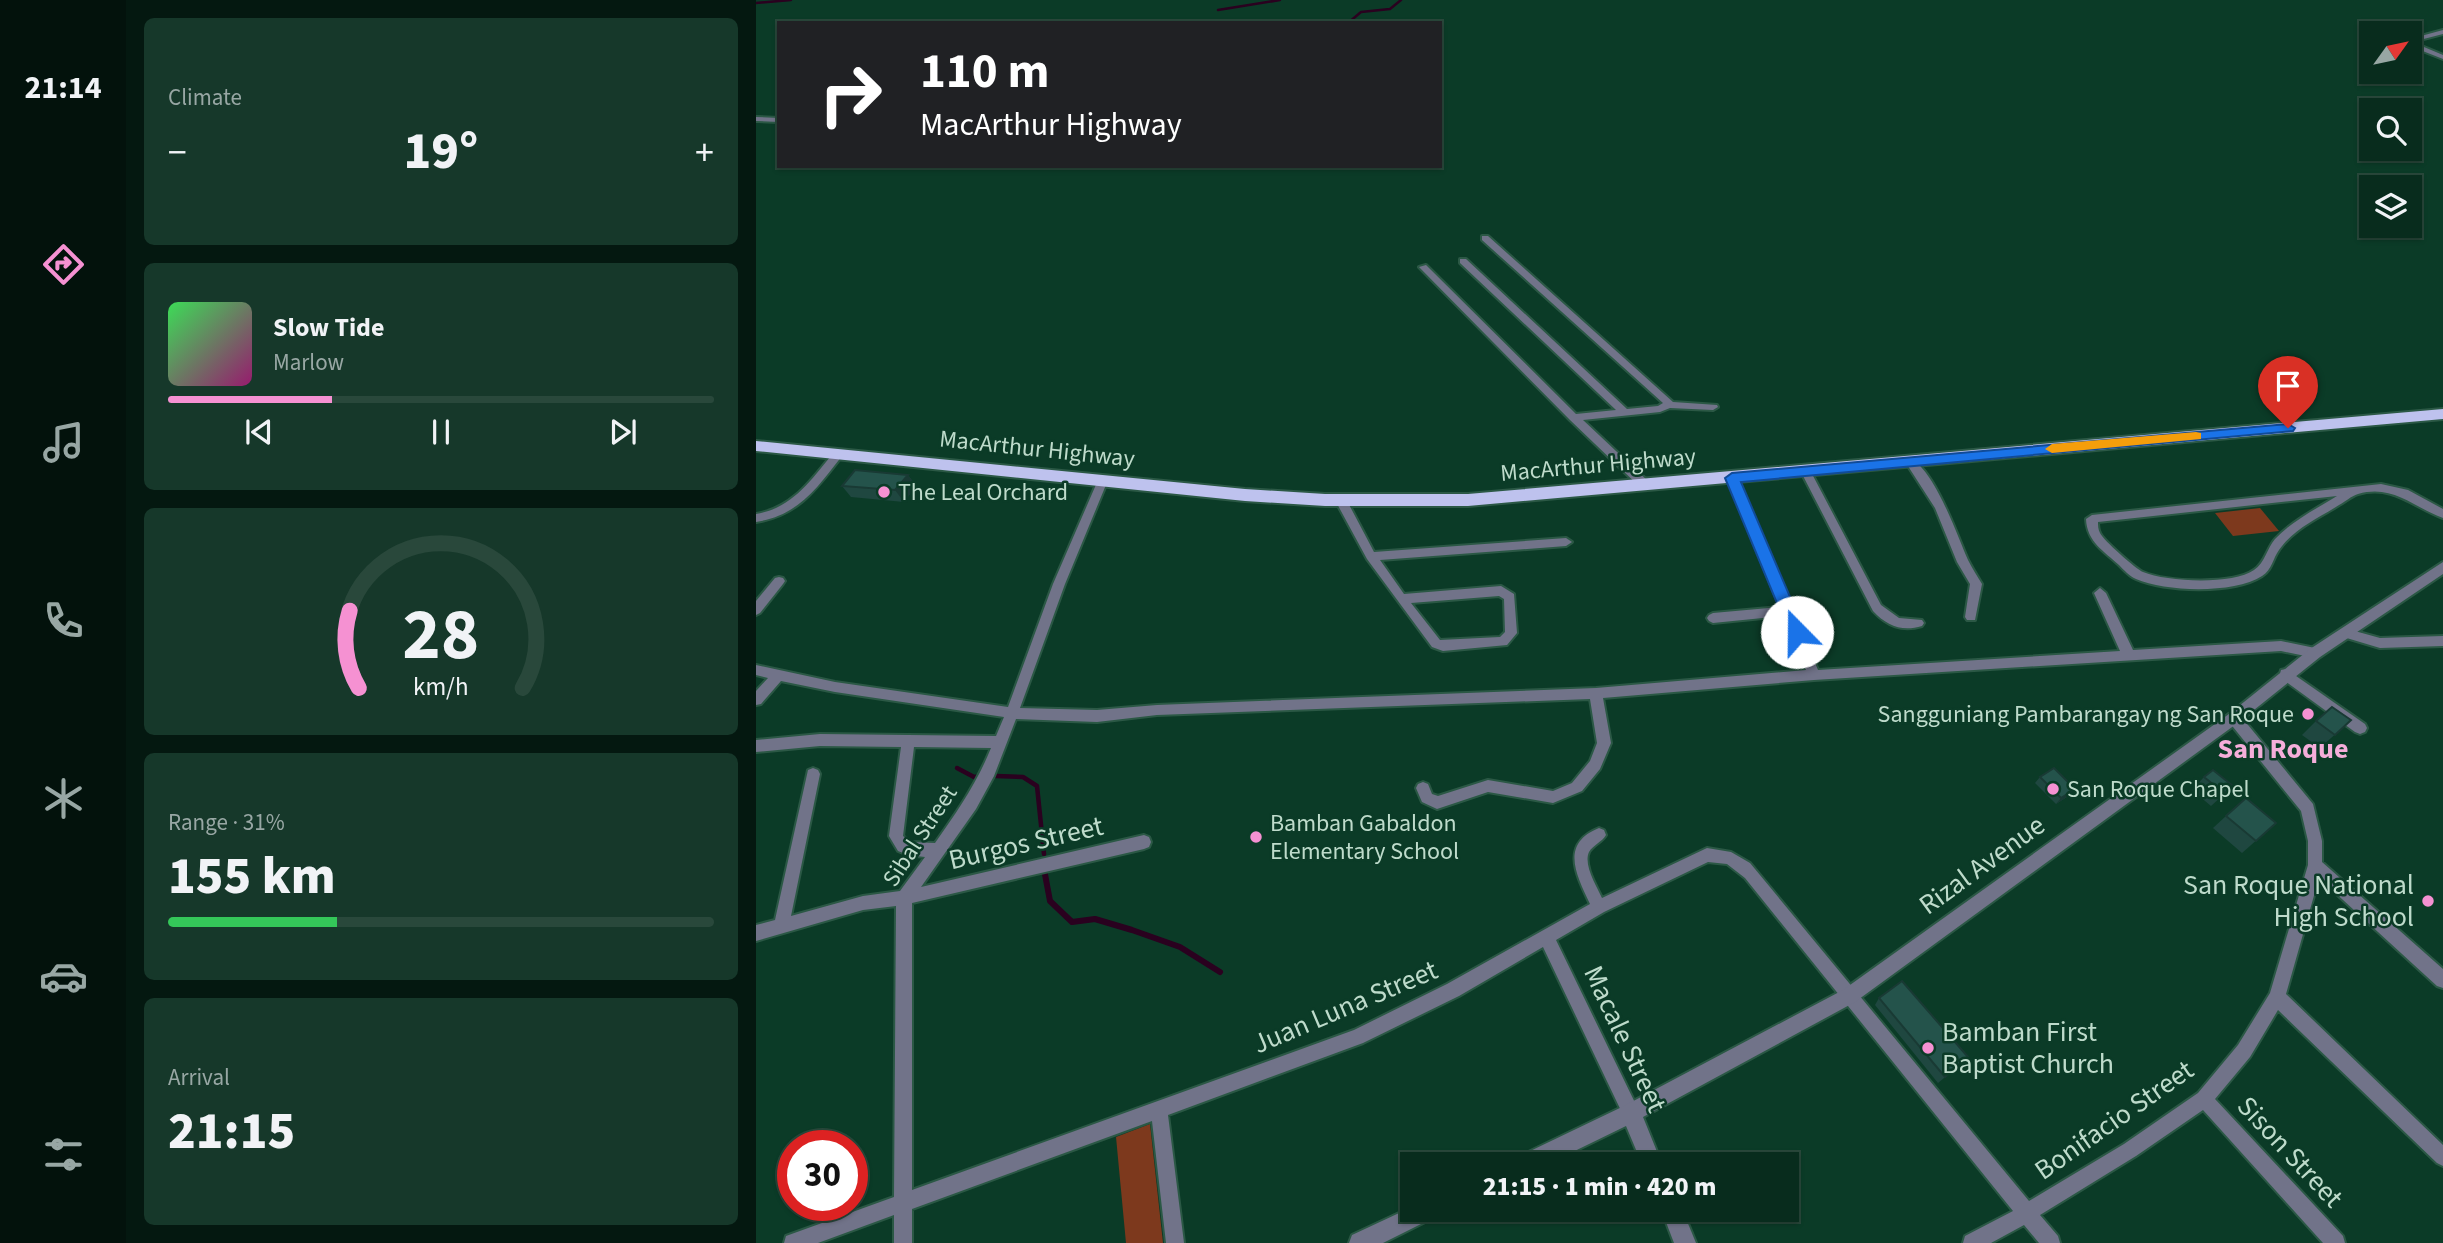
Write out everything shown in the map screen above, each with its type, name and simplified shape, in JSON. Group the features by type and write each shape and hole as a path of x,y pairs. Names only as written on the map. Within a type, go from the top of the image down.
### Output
{"highway":[{"name":"MacArthur Highway","path":"756,446 1245,495 1341,500 1490,499 2443,414"}],"street":[{"path":"2422,38 2443,32"},
{"path":"2422,48 2443,57"},
{"path":"2430,52 2443,49"},
{"path":"756,119 777,120"},
{"path":"1485,238 1665,396 1668,405"},
{"path":"1463,261 1623,411"},
{"path":"1423,267 1646,486"},
{"path":"1574,418 1660,409 1668,405 1713,407"},
{"path":"756,518 778,515 795,505 838,454"},
{"path":"1911,463 1926,482 1949,526 1963,566 1976,583 1971,617"},
{"path":"1806,472 1877,608 1892,622 1902,625 1918,623"},
{"path":"1732,478 1814,675"},
{"name":"Sibal Street","path":"903,1243 904,898 971,805 1001,742 1059,584 1103,480"},
{"path":"2351,492 2275,545 2268,564 2243,580 2194,583 2160,581 2138,576 2100,542 2091,530 2092,519 2381,488 2404,492 2443,514"},
{"path":"1341,500 1371,556 1401,599 1436,644 1503,642 1511,633 1510,597 1507,593 1401,599"},
{"path":"1371,556 1566,542"},
{"name":"Rizal Avenue","path":"1550,1152 1631,1113 1849,996 2234,718 2315,653 2443,567"},
{"path":"756,610 779,581"},
{"path":"2101,593 2129,656"},
{"path":"1713,618 1789,611"},
{"path":"2344,633 2380,643 2443,642"},
{"path":"756,670 835,687 1013,713 1097,716 1157,710 1595,693 1814,675 2281,646 2315,653"},
{"path":"2287,674 2360,728"},
{"path":"756,700 778,675"},
{"path":"1423,788 1427,798 1437,803 1488,786 1539,796 1564,794 1587,777 1604,743 1595,693"},
{"name":"Bonifacio Street","path":"1972,1243 2130,1150 2204,1099 2244,1051 2277,996 2315,865 2315,841 2308,808 2234,718"},
{"path":"756,746 820,740 1001,742"},
{"path":"908,741 896,836 902,846 908,849 939,850"},
{"path":"781,926 813,774"},
{"path":"1599,835 1582,853 1582,864 1599,908"},
{"name":"Burgos Street","path":"756,933 863,903 904,898 1144,842"},
{"name":"Juan Luna Street","path":"793,1243 1367,1032 1453,990 1599,908 1707,855 1724,855 1737,860 1750,873 2051,1243"},
{"path":"2315,865 2443,980"},
{"name":"Macale Street","path":"1547,938 1647,1152"},
{"path":"2277,996 2443,1157"},
{"name":"Sison Street","path":"2204,1099 2336,1243"},
{"path":"1158,1111 1175,1243"},
{"path":"1360,1243 1403,1222"},
{"path":"1676,1222 1685,1243"}],"shaded area":[{"path":"2260,508 2279,531 2233,536 2215,513"},
{"path":"1150,1124 1163,1243 1126,1243 1116,1137"}],"building":[{"path":"855,470 908,475 895,490 842,486"},
{"path":"2332,707 2351,720 2335,735 2316,721"},
{"path":"2054,768 2075,789 2061,798 2040,777"},
{"path":"2213,770 2233,786 2224,793 2204,777"},
{"path":"2246,798 2276,823 2256,841 2226,816"},
{"name":"Bamban First Baptist Church","path":"1902,981 1968,1057 1945,1077 1879,998"}],"waterway":[{"path":"756,3 791,0"},
{"path":"1218,10 1280,0"},
{"path":"1350,21 1361,12 1390,9 1401,0"},
{"path":"957,768 974,777 982,776"},
{"path":"996,776 1023,777 1037,786 1044,854"},
{"path":"1044,869 1050,901 1072,922 1095,919 1132,930 1180,947 1220,972"}],"slow traffic":[{"path":"2052,449 2196,436"}],"place":[{"name":"The Leal Orchard","path":"884,492"},
{"name":"Sangguniang Pambarangay ng San Roque","path":"2308,714"},
{"name":"San Roque Chapel","path":"2053,789"},
{"name":"Bamban Gabaldon Elementary School","path":"1256,837"},
{"name":"San Roque National High School","path":"2428,901"},
{"name":"Bamban First Baptist Church","path":"1928,1048"}],"district":[{"name":"San Roque","path":"2283,749"}],"route":[{"path":"1797,632 1732,478 2288,428"}]}
